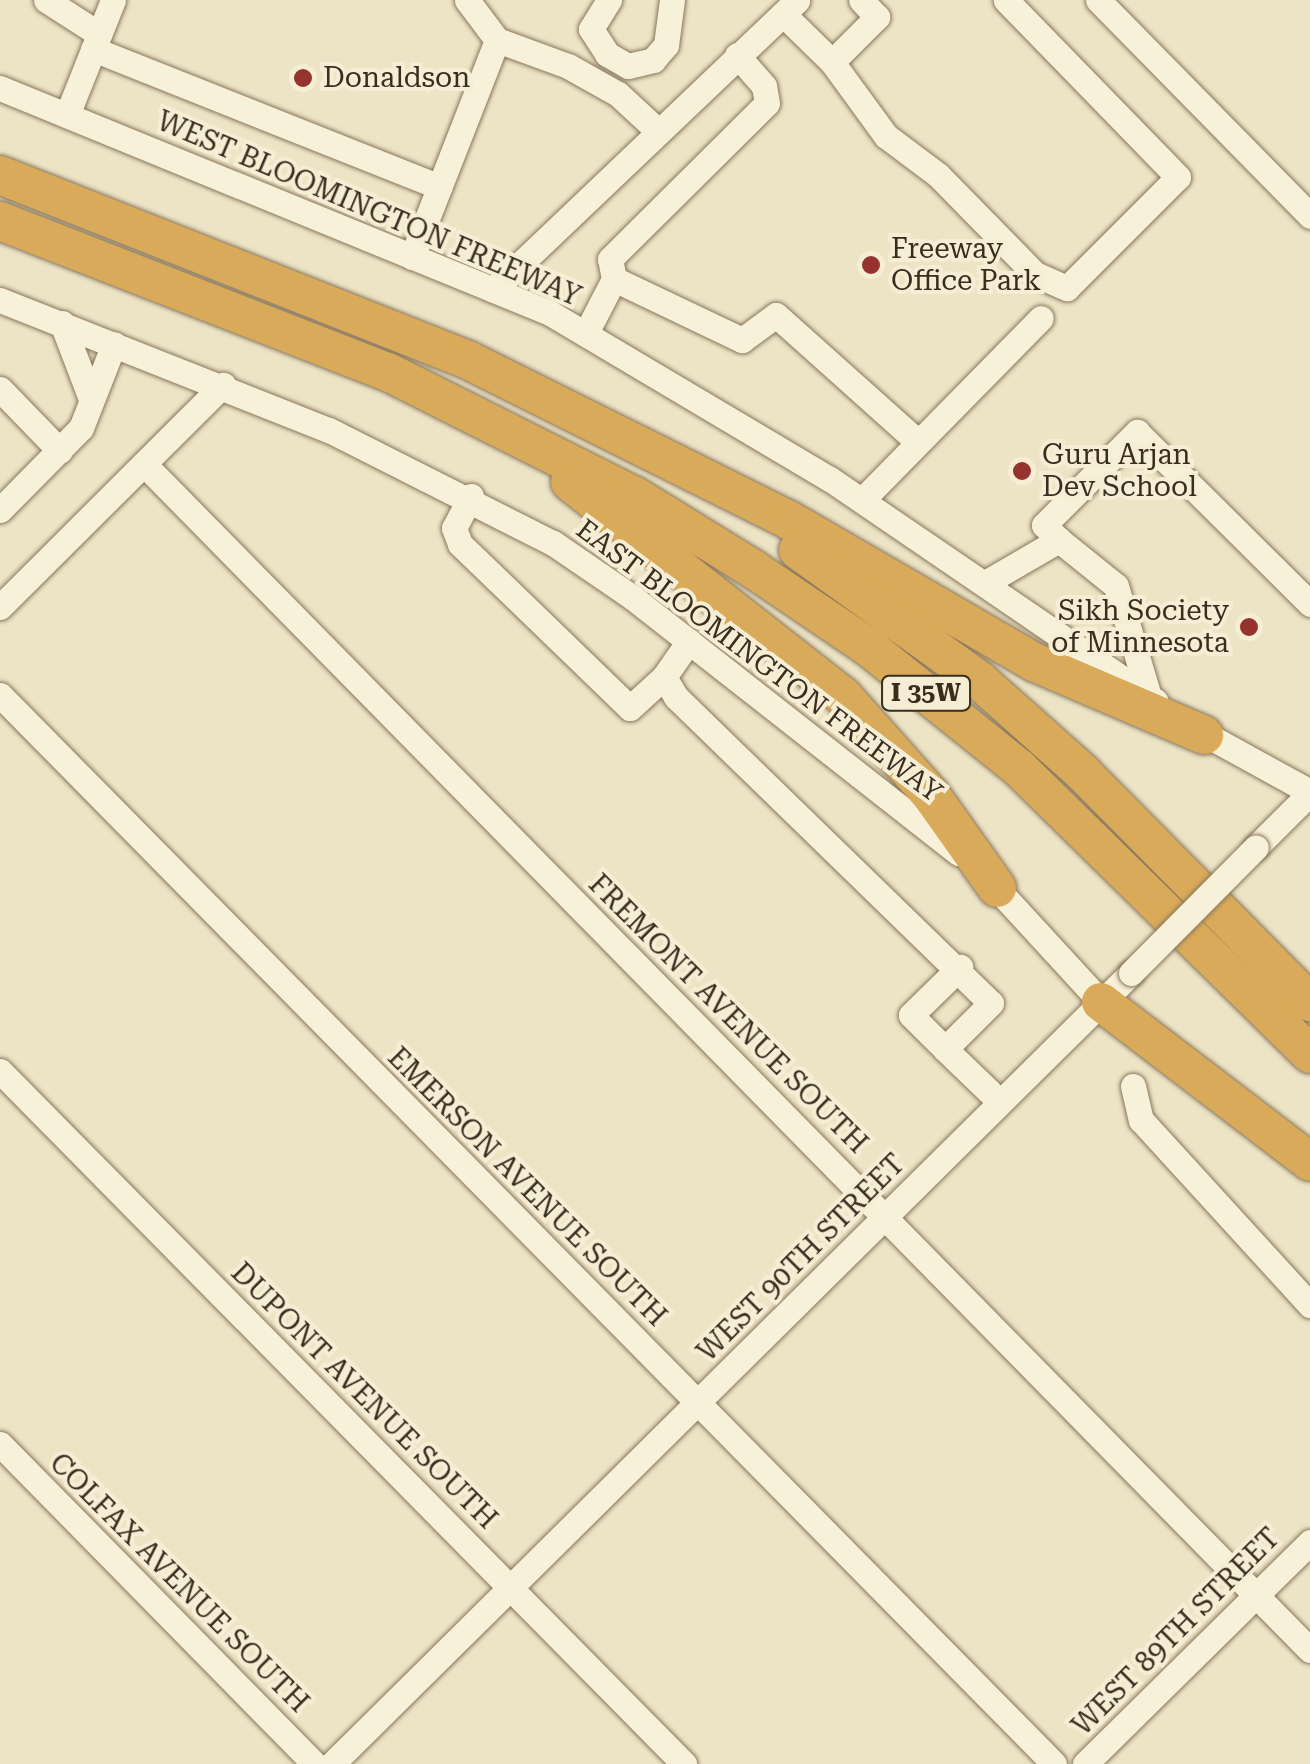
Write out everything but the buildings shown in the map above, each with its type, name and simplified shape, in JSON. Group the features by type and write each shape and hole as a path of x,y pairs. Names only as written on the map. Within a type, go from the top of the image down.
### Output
{"highway":[{"name":"I 35W","path":"0,174 321,297 624,438 858,591 980,681 1082,772 1310,1002"},
{"name":"I 35W","path":"0,221 370,364 480,415 636,496 871,649 1096,839 1310,1054"},
{"path":"480,415 842,695 931,796 997,888"},
{"path":"624,438 789,520 1036,663 1204,735"},
{"path":"1101,1002 1310,1162"}],"street":[{"path":"46,0 96,42 440,188"},
{"path":"67,115 113,0"},
{"path":"467,0 497,40 568,66 618,94 657,130"},
{"path":"609,0 591,30 607,54 628,66 653,60 666,44 672,0"},
{"path":"832,62 877,17 861,0"},
{"path":"493,290 790,7 886,136 938,175 1034,274 1067,288 1178,177 1006,0"},
{"path":"1098,0 1310,216"},
{"path":"412,257 497,40"},
{"path":"586,333 614,279 610,260 768,102 764,86 737,55"},
{"name":"WEST BLOOMINGTON FREEWAY","path":"0,88 493,290 586,333 696,394 862,500 1204,735 1310,792"},
{"path":"614,279 742,340 776,315 916,440"},
{"name":"EAST BLOOMINGTON FREEWAY","path":"0,300 224,385 471,496 553,543 689,640 917,816 997,888 1101,1002"},
{"path":"862,500 916,440 1040,318"},
{"path":"62,324 90,399"},
{"path":"0,510 80,428 114,344"},
{"path":"0,607 224,385"},
{"path":"0,389 60,451"},
{"path":"1149,696 1116,586 1044,526 1137,432 1310,604"},
{"name":"FREMONT AVENUE SOUTH","path":"144,464 1310,1650"},
{"path":"471,496 454,528 460,544 630,708 664,678 689,640"},
{"path":"985,583 1058,540"},
{"path":"664,678 676,697 960,967 991,1003 945,1049"},
{"name":"EMERSON AVENUE SOUTH","path":"0,695 1054,1764"},
{"name":"WEST 90TH STREET","path":"332,1764 1310,792"},
{"path":"960,967 911,1015 1000,1102"},
{"name":"DUPONT AVENUE SOUTH","path":"0,1071 684,1764"},
{"path":"1133,1086 1142,1120 1310,1304"},
{"name":"COLFAX AVENUE SOUTH","path":"0,1444 315,1764"},
{"name":"WEST 89TH STREET","path":"1084,1764 1310,1542"}],"place":[{"name":"Donaldson","path":"303,78"},
{"name":"Freeway Office Park","path":"871,265"},
{"name":"Guru Arjan Dev School","path":"1022,471"},
{"name":"Sikh Society of Minnesota","path":"1249,627"}]}
